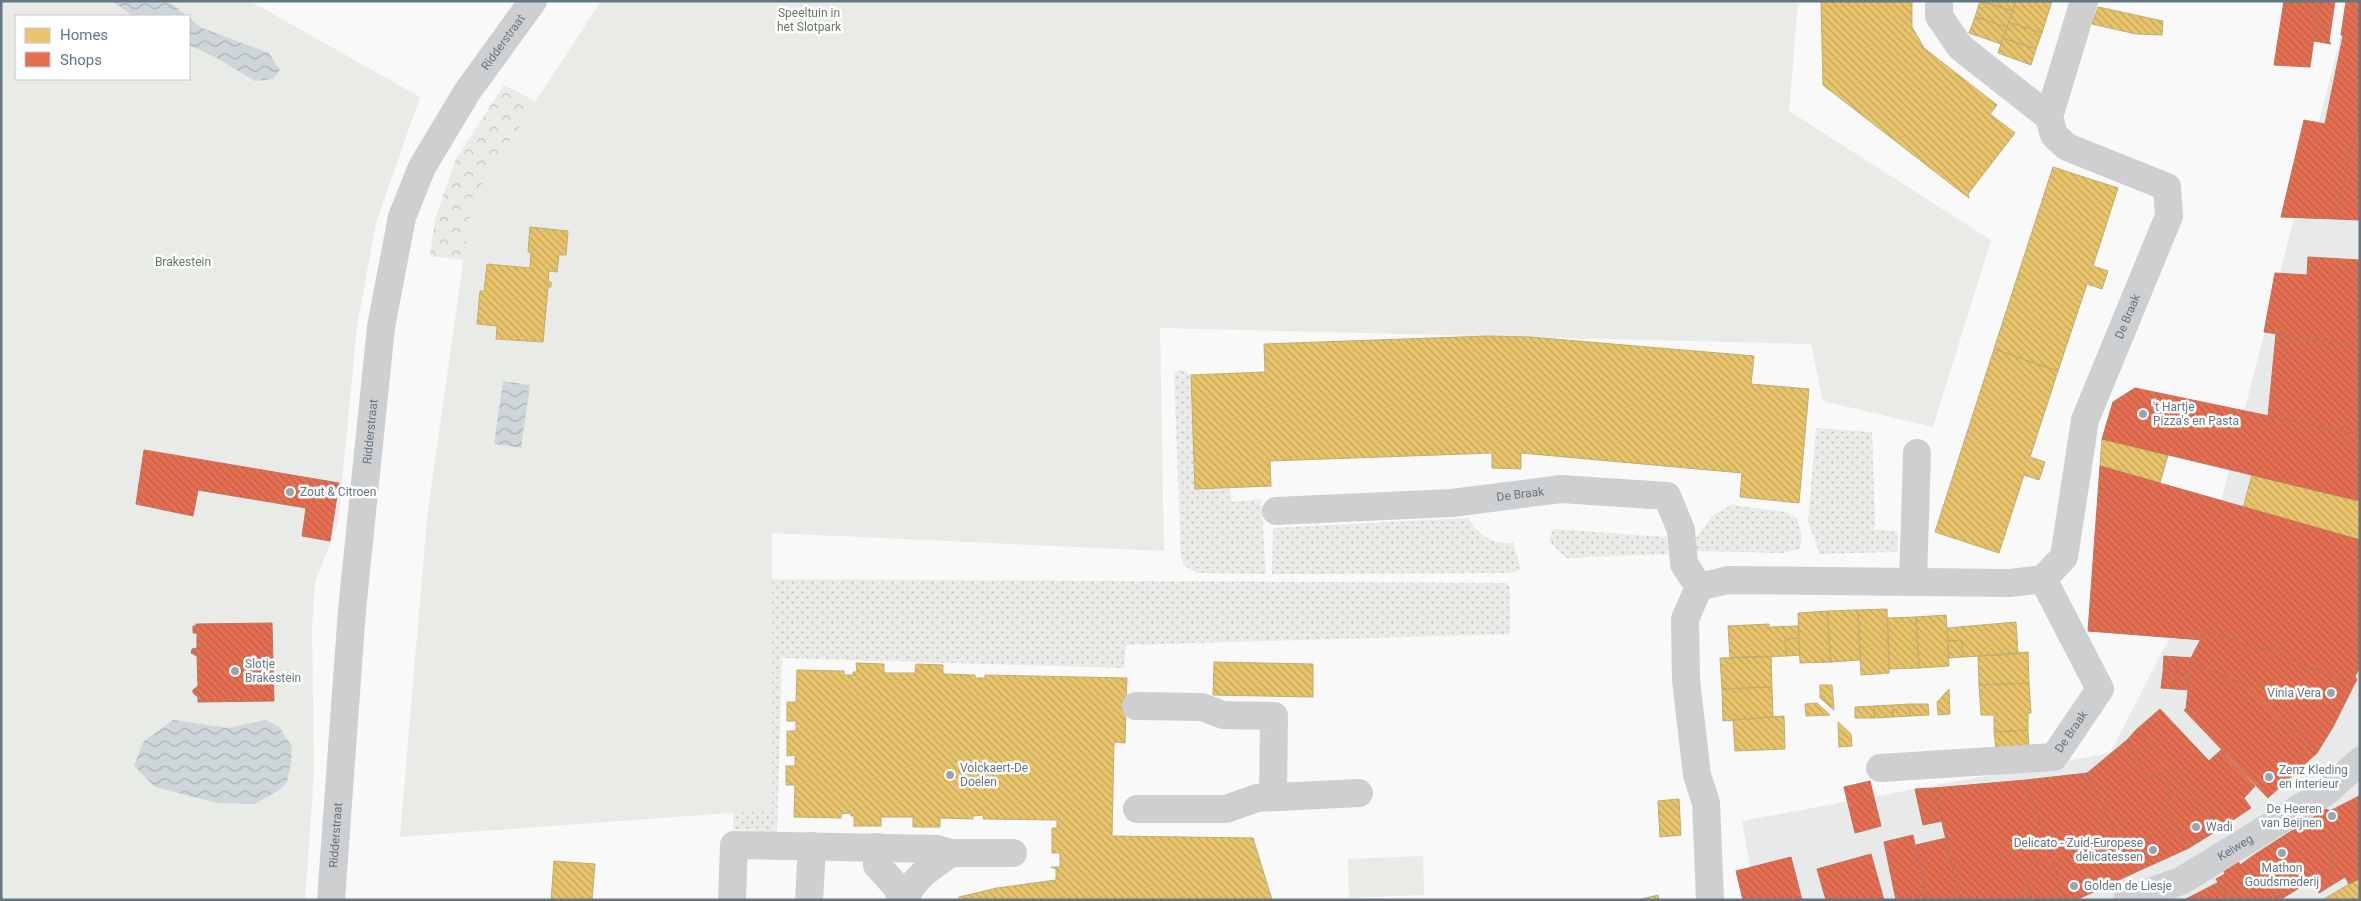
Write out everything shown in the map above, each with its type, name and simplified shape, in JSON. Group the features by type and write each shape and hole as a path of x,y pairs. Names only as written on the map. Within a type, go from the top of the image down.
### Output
{"street":[{"name":"Ridderstraat","path":"331,900 352,610 376,376 382,328 402,217 422,167 462,100 533,1"},
{"name":"De Braak","path":"1880,768 2054,757 2100,689 2043,579 2064,558 2085,420 2169,216 2167,186 2068,147 2054,134 2049,117 1960,47 1939,16 1939,1"},
{"path":"2049,117 2084,1"},
{"path":"1913,581 1917,454"},
{"name":"De Braak","path":"1276,511 1452,503 1561,490 1667,496 1682,530 1684,564 1699,587"},
{"path":"1710,900 1706,802 1697,775 1686,680 1685,619 1699,587 1728,580 2010,583 2043,579"},
{"path":"1136,706 1202,707 1223,715 1274,716 1273,798"},
{"name":"Keiweg","path":"2127,900 2181,881 2326,792 2360,761"},
{"path":"1137,809 1226,809 1254,799 1359,793"},
{"path":"732,900 734,845 938,849 951,853 1013,853"},
{"path":"810,900 812,846"},
{"path":"878,848 877,865 896,886 904,900"},
{"path":"904,900 909,889 919,877 951,853"}],"shaded area":[{"path":"2350,1 2360,1 2360,900 1756,900 1742,821 2110,753 2202,575"}],"green space":[{"name":"Brakestein","path":"1,1 250,1 420,97 376,223 357,326 338,524 315,582 312,626 314,772 305,900 1,900"},
{"name":"Speeltuin in het Slotpark","path":"601,1 1798,1 1789,111 1991,240 1933,427 1823,401 1811,344 1160,328 1164,551 772,533 772,810 400,837 427,518 472,199"},
{"path":"504,85 650,162 646,281 430,256 435,219 456,159"},
{"path":"1180,369 1191,375 1195,489 1230,488 1232,502 1261,499 1266,574 1197,573 1185,566 1181,558 1174,374"},
{"path":"1816,428 1872,432 1875,529 1898,532 1897,552 1820,554 1808,522"},
{"path":"1731,505 1786,512 1797,518 1802,536 1800,549 1783,553 1693,551 1692,544 1712,516"},
{"path":"1468,518 1477,529 1492,540 1513,543 1521,570 1508,573 1272,574 1273,528"},
{"path":"1553,529 1667,537 1668,554 1566,558 1549,541"},
{"path":"739,579 1507,583 1510,588 1510,634 1126,645 1124,668 782,658 777,833 733,830"},
{"path":"1423,856 1424,895 1349,898 1348,859"}],"water":[{"path":"111,1 168,1 186,15 132,15"},
{"path":"190,19 202,28 269,53 280,71 273,79 255,81 215,57 190,45"},
{"path":"503,381 530,385 521,448 494,444"},
{"path":"173,720 228,728 265,720 279,727 292,747 287,782 279,790 255,804 217,803 155,787 134,766 143,742"}],"building: Homes":[{"path":"1821,1 1912,1 1912,27 1924,48 1997,105 1990,114 2015,133 1968,194 1969,198 1823,85"},
{"path":"1980,1 2012,11 2007,27 1975,17"},
{"path":"1982,1 2016,1 2012,11"},
{"path":"2016,1 2052,1 2042,33 2009,22"},
{"path":"2098,7 2163,21 2162,35 2136,34 2092,24"},
{"path":"1975,17 2007,27 2001,44 1969,33"},
{"path":"2009,22 2042,33 2036,49 2003,38"},
{"path":"2003,38 2036,49 2031,65 1998,53"},
{"path":"2053,167 2118,188 2093,266 2108,271 2102,289 2087,284 2058,371 1994,349"},
{"path":"530,227 568,231 566,255 559,255 557,272 549,271 548,282 551,282 551,287 548,287 543,342 496,339 497,326 477,324 480,291 484,291 487,264 530,268 531,252 528,252"},
{"path":"1488,336 1530,337 1754,356 1751,384 1809,389 1799,503 1740,497 1742,473 1521,453 1521,469 1492,468 1492,453 1270,461 1271,486 1195,489 1191,375 1265,372 1264,344"},
{"path":"1994,349 2058,371 2030,457 2045,462 2039,480 2024,475 1999,553 1935,532"},
{"path":"2102,439 2168,455 2160,483 2100,466"},
{"path":"2252,475 2360,501 2360,540 2243,508"},
{"path":"1887,609 1889,673 1861,675 1858,610"},
{"path":"1858,610 1860,660 1831,662 1827,611"},
{"path":"1827,611 1831,662 1800,663 1798,613"},
{"path":"1946,615 1949,666 1919,668 1916,617"},
{"path":"1916,617 1919,668 1889,669 1888,618"},
{"path":"2016,622 2018,654 1963,657 1962,640 1948,641 1947,628"},
{"path":"1769,624 1769,627 1798,626 1799,638 1785,639 1787,656 1730,658 1728,626"},
{"path":"1799,638 1800,655 1787,656 1785,639"},
{"path":"1962,640 1963,657 1949,658 1948,641"},
{"path":"2028,652 2029,683 1979,685 1978,656"},
{"path":"1771,656 1772,687 1722,689 1720,658"},
{"path":"1214,662 1313,664 1313,697 1213,695"},
{"name":"Volckaert-De Doelen","path":"856,663 884,664 884,673 915,673 916,664 943,665 943,674 975,675 975,678 985,678 985,675 1127,678 1125,743 1114,742 1112,836 1253,838 1272,900 959,900 959,897 997,888 1056,880 1056,869 1051,867 1060,867 1060,853 1052,853 1052,828 1057,828 1057,820 983,819 983,815 973,816 973,819 940,818 940,827 913,827 913,817 881,817 881,826 854,826 854,816 851,816 851,813 841,814 841,818 794,817 795,785 786,785 786,766 795,766 795,755 787,756 787,731 796,731 796,721 787,721 787,702 796,702 797,670 844,671 844,675 853,675 853,672 857,672"},
{"path":"2029,683 2031,713 2028,713 2028,730 1994,732 1994,715 1981,715 1979,685"},
{"path":"1820,685 1832,685 1834,710 1820,698"},
{"path":"1772,687 1773,717 1723,721 1722,689"},
{"path":"1949,689 1950,714 1938,715 1937,702"},
{"path":"1817,703 1830,715 1806,716 1805,704"},
{"path":"1909,704 1910,716 1893,717 1893,705"},
{"path":"1909,704 1928,704 1929,715 1910,716"},
{"path":"1893,705 1893,717 1874,718 1874,706"},
{"path":"1874,706 1874,718 1855,718 1855,707"},
{"path":"1784,716 1785,749 1735,751 1733,720"},
{"path":"1838,722 1851,734 1852,746 1839,747"},
{"path":"2028,730 2029,747 1996,749 1994,732"},
{"path":"1679,799 1681,835 1660,837 1658,801"},
{"path":"554,861 595,864 592,900 551,900"},
{"path":"2360,878 2360,900 2322,900 2353,882"},
{"path":"1658,895 1659,900 1637,900"}],"building: Shops":[{"path":"2284,1 2319,1 2310,67 2274,65"},
{"path":"2319,1 2335,1 2329,41 2331,44 2314,41"},
{"path":"2346,1 2360,1 2360,38 2341,35"},
{"path":"2343,36 2360,38 2360,136 2355,135 2335,219 2281,217 2304,120 2325,124"},
{"path":"2355,135 2360,136 2360,220 2335,219"},
{"path":"2308,257 2360,260 2360,346 2264,332 2275,273 2307,275"},
{"path":"2276,334 2360,346 2360,435 2268,416"},
{"path":"2135,388 2360,435 2360,501 2102,439 2113,402"},
{"path":"144,450 339,483 330,541 302,536 306,508 198,490 193,516 136,504"},
{"path":"2100,466 2360,540 2360,668 2355,676 2357,680 2354,685 2258,646 2257,649 2239,641 2205,631 2203,640 2088,631"},
{"name":"Slotje Brakestein","path":"272,623 274,701 198,702 198,697 193,693 193,690 198,686 197,656 191,653 192,649 197,648 197,633 193,633 193,626 196,626 196,624"},
{"path":"2205,631 2239,641 2257,649 2258,646 2354,685 2333,727 2317,753 2299,732 2289,728 2242,683 2191,663 2191,658"},
{"path":"2164,656 2178,657 2176,673 2163,672"},
{"path":"2178,657 2191,658 2190,674 2176,673"},
{"path":"2191,663 2242,683 2289,728 2299,732 2317,753 2268,798 2184,710 2186,709"},
{"path":"2163,672 2176,673 2175,689 2161,688"},
{"path":"2176,673 2190,674 2189,690 2175,689"},
{"path":"2160,709 2209,761 2221,750 2255,786 2244,798 2251,808 2221,828 2203,798 2200,801 2136,730"},
{"path":"2136,730 2200,801 2203,798 2221,828 2189,848 2162,802 2171,797 2158,773 2148,778 2127,740"},
{"path":"2127,740 2148,778 2158,773 2171,797 2162,802 2189,848 2136,872 2086,774"},
{"path":"2088,773 2086,774 2136,872 2076,900 2065,900 2026,780"},
{"path":"2026,780 2047,845 2033,849 2040,872 2025,875 2032,900 1960,900 1934,788"},
{"path":"1870,781 1881,826 1855,833 1844,787"},
{"path":"1934,788 1942,821 1923,825 1915,789"},
{"path":"2359,796 2360,878 2349,884 2345,877 2319,893 2312,880 2336,865 2328,853 2335,848 2332,845 2344,837 2330,811"},
{"path":"2326,809 2330,811 2344,837 2332,845 2335,848 2328,853 2336,865 2283,898 2257,853"},
{"path":"1913,835 1927,900 1896,900 1884,842"},
{"path":"1946,838 1960,900 1927,900 1916,845"},
{"path":"2047,845 2065,900 2032,900 2025,875 2040,872 2033,849"},
{"path":"2257,853 2281,894 2273,900 2229,900 2216,879 2225,874 2223,870 2238,861 2240,865"},
{"path":"1871,854 1884,900 1826,900 1817,869"},
{"path":"1791,857 1802,900 1743,900 1736,871"},
{"path":"2219,882 2229,900 2184,900"},
{"path":"2281,894 2283,900 2273,900"}],"place":[{"name":"'t Hartje Pizza's en Pasta","path":"2143,414"},
{"name":"Zout & Citroen","path":"290,492"},
{"name":"Slotje Brakestein","path":"235,671"},
{"name":"Vinia Vera","path":"2331,693"},
{"name":"Volckaert-De Doelen","path":"950,775"},
{"name":"Zenz Kleding en interieur","path":"2269,777"},
{"name":"De Heeren van Beijnen","path":"2332,816"},
{"name":"Wadi","path":"2196,827"},
{"name":"Delicato - Zuid-Europese delicatessen","path":"2153,850"},
{"name":"Mathon Goudsmederij","path":"2282,853"},
{"name":"Golden de Liesje","path":"2074,886"}]}
